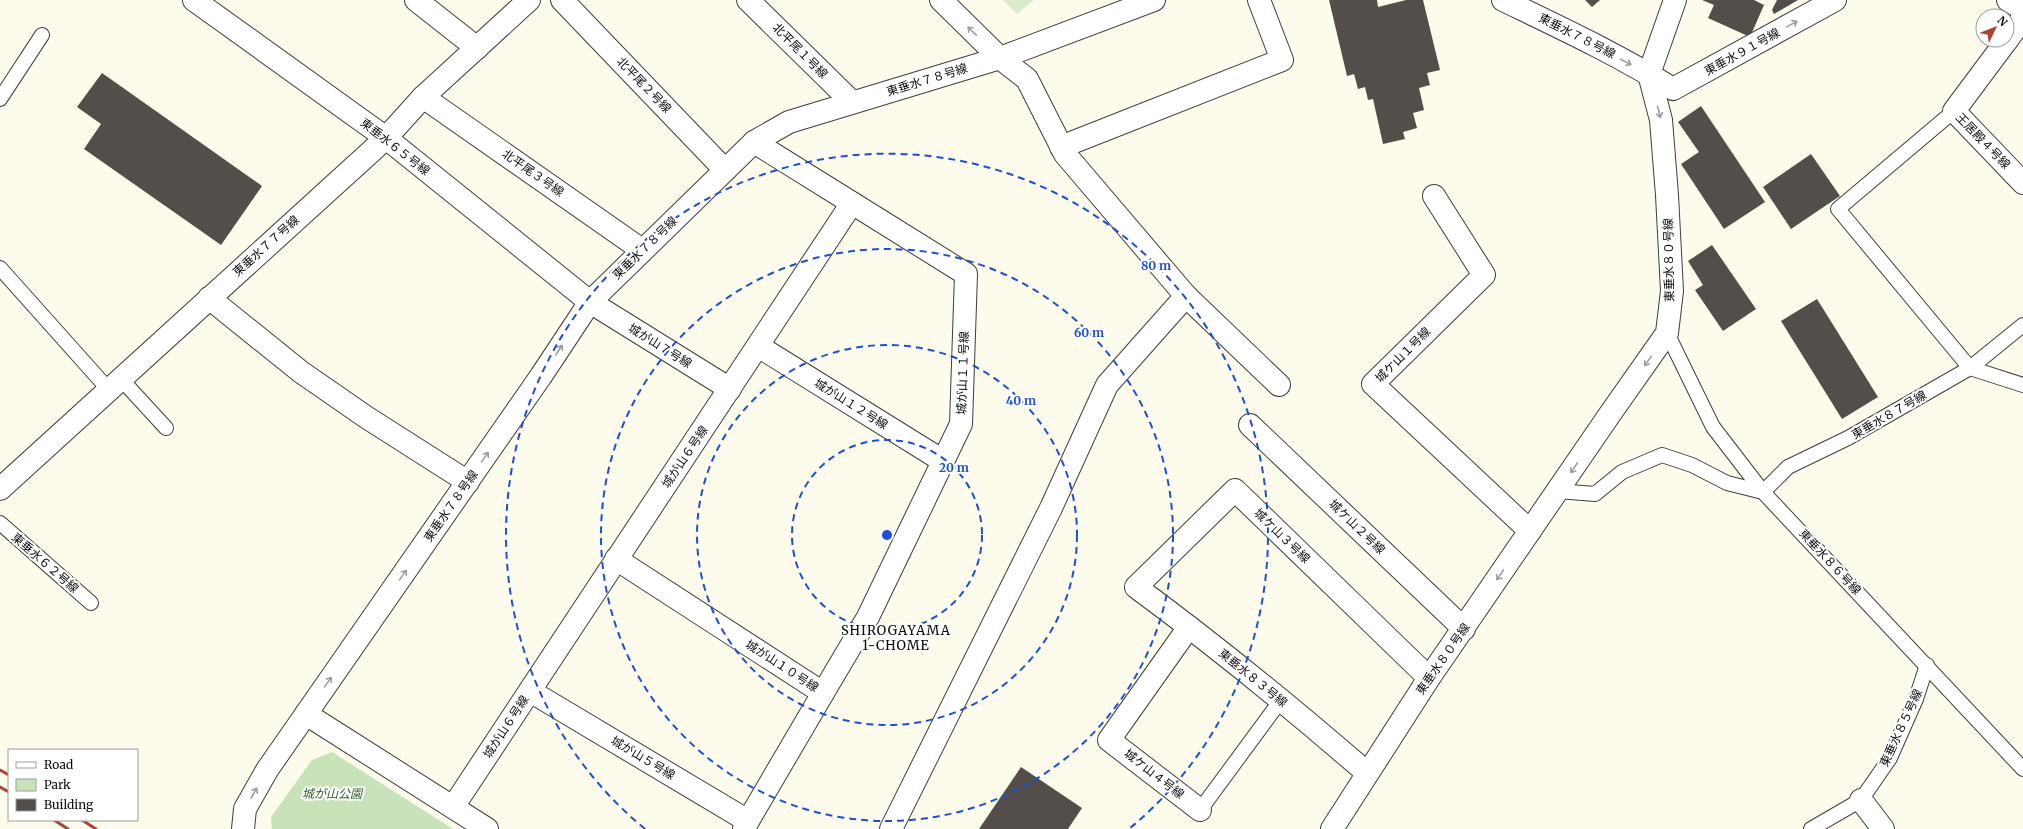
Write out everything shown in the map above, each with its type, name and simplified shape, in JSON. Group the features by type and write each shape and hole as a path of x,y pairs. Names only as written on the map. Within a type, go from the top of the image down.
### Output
{"street":[{"name":"東垂水６５号線","path":"194,0 386,138 590,302"},
{"path":"416,0 477,48"},
{"name":"東垂水７７号線","path":"0,489 386,138 423,97 529,0"},
{"name":"北平尾２号線","path":"562,0 725,170"},
{"name":"北平尾１号線","path":"748,0 852,102"},
{"path":"941,0 1000,58 1027,78 1065,154 1186,296 1279,385"},
{"name":"東垂水７８号線","path":"243,829 245,809 267,770 542,376 590,302 754,142 789,122 1000,58 1154,0"},
{"path":"1061,147 1282,60 1259,0"},
{"name":"東垂水７８号線","path":"1504,0 1570,32 1649,74"},
{"path":"1649,74 1675,0"},
{"name":"東垂水９１号線","path":"1649,74 1673,89 1835,0"},
{"path":"2008,0 2023,9"},
{"name":"王居殿４号線","path":"2015,29 2023,18"},
{"name":"王居殿４号線","path":"2001,48 1954,111 2023,183"},
{"name":"東垂水８０号線","path":"1332,829 1429,678 1667,333 1672,291 1668,195 1661,120 1649,74"},
{"name":"北平尾３号線","path":"423,97 642,250"},
{"path":"754,142 852,203"},
{"name":"城ケ山１号線","path":"1434,196 1484,275 1373,384 1530,531"},
{"name":"城が山６号線","path":"453,808 852,203"},
{"name":"城が山１１号線","path":"823,693 868,617 961,424 966,274 852,203"},
{"path":"891,829 1051,508 1107,385 1186,296"},
{"path":"209,298 301,372 366,417 468,482"},
{"name":"城が山７号線","path":"590,302 730,389"},
{"name":"城が山１２号線","path":"758,346 943,461"},
{"name":"城ケ山２号線","path":"1250,425 1464,629"},
{"name":"城ケ山３号線","path":"1136,587 1235,490 1429,678"},
{"name":"城が山１０号線","path":"616,559 823,693 746,825"},
{"name":"東垂水８３号線","path":"1136,587 1190,627 1281,700 1367,773"},
{"name":"城ケ山４号線","path":"1190,627 1109,740 1200,810"},
{"name":"城が山５号線","path":"530,691 746,825"},
{"path":"306,714 487,829"},
{"path":"1861,800 1883,829"}],"lane":[{"path":"0,99 42,35"},
{"path":"1954,111 1838,209 1970,368 2023,385"},
{"path":"0,268 115,384 166,428"},
{"name":"東垂水８７号線","path":"1763,492 1788,467 1848,438 1970,368 2023,325"},
{"name":"東垂水８６号線","path":"1667,333 1713,427 1763,492 2023,769"},
{"path":"1558,491 1595,494 1622,472 1662,455 1692,465 1727,482 1763,492"},
{"name":"東垂水６２号線","path":"0,523 91,603"},
{"name":"東垂水８５号線","path":"1811,829 1861,800 1890,758 1916,699 1927,665"},
{"name":"城ケ山４号線","path":"1200,810 1281,700"}],"green space":[{"path":"1003,0 1034,0 1017,14"},
{"name":"城が山公園","path":"332,752 453,829 272,829 271,817 312,760"}],"building":[{"path":"1329,0 1377,0 1378,7 1406,0 1423,0 1440,70 1427,73 1430,85 1419,88 1424,110 1413,113 1417,128 1403,132 1405,139 1383,144 1373,99 1368,100 1365,87 1358,89 1354,74 1347,76"},
{"path":"1585,0 1600,0 1592,7"},
{"path":"1702,0 1754,0 1764,5 1750,37 1708,18 1714,5"},
{"path":"1777,0 1798,0 1774,14 1772,10"},
{"path":"102,73 262,186 221,245 84,149 101,124 77,107"},
{"path":"1701,106 1765,202 1724,229 1681,164 1699,152 1678,122"},
{"path":"1811,154 1840,196 1791,229 1763,187"},
{"path":"1712,245 1756,309 1723,331 1695,290 1703,285 1688,261"},
{"path":"1817,299 1878,397 1842,419 1781,321"},
{"path":"1021,767 1082,808 1068,829 979,829"}],"railway":[{"path":"0,770 8,774"},
{"path":"0,787 8,791"},
{"path":"56,821 68,829"},
{"path":"84,821 96,829"}],"district":[{"name":"SHIROGAYAMA 1-CHOME","path":"896,638"}]}
